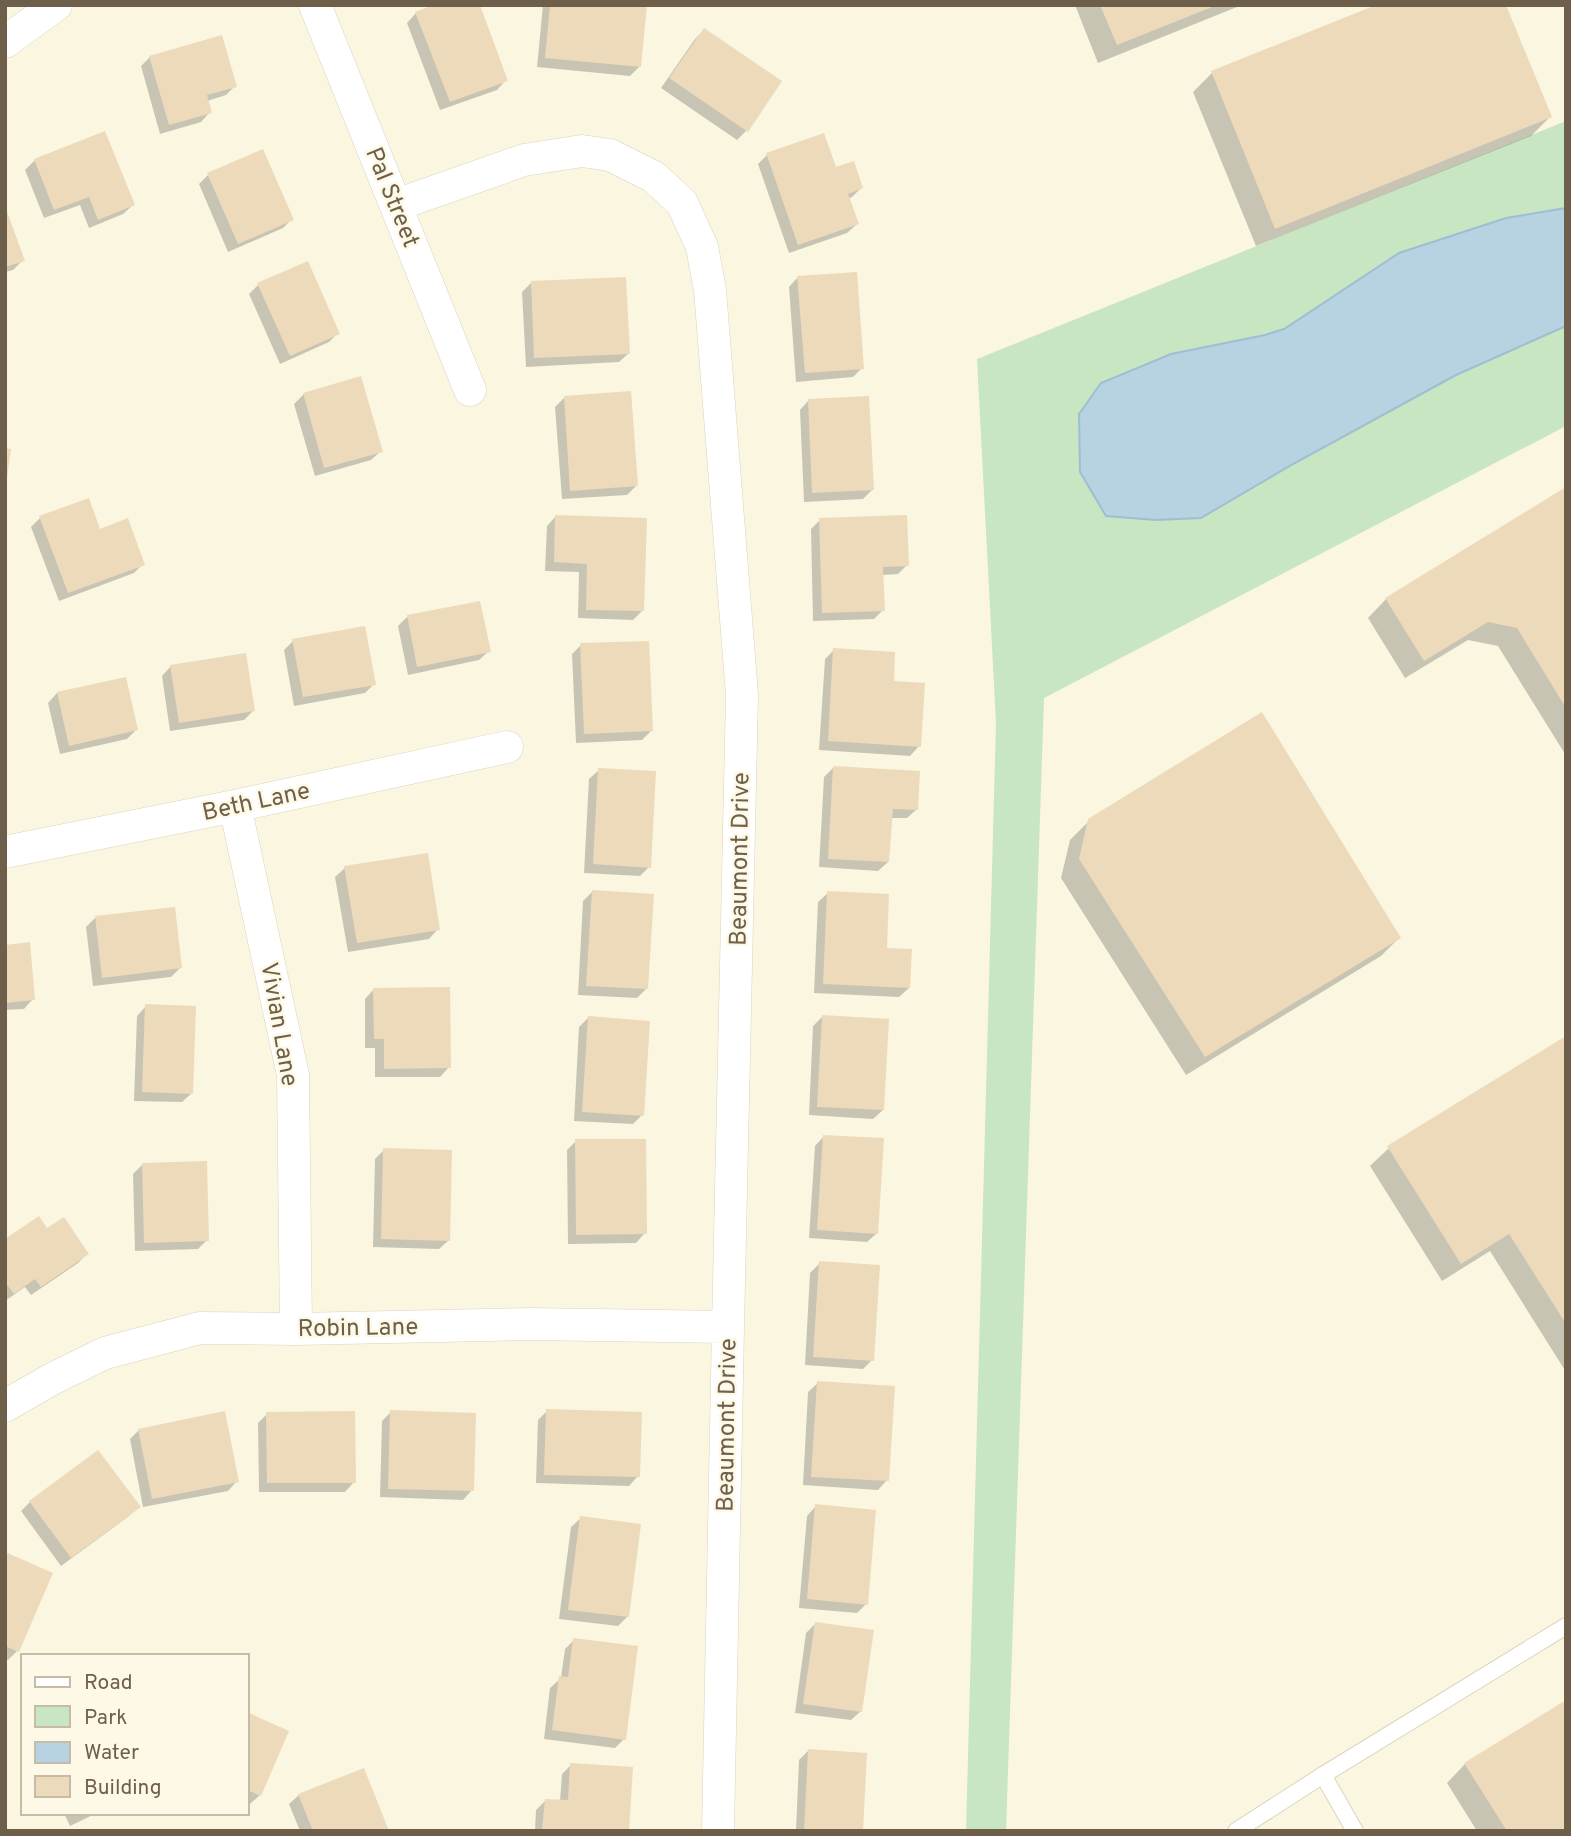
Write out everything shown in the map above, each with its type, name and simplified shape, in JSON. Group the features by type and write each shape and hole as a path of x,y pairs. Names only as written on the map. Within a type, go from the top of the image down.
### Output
{"street":[{"path":"5,42 56,5"},
{"name":"Pal Street","path":"315,5 470,390"},
{"name":"Beaumont Drive","path":"396,205 524,160 591,152 610,155 654,177 682,203 702,247 710,290 743,695 718,1831"},
{"name":"Beth Lane","path":"5,852 507,747"},
{"name":"Vivian Lane","path":"235,806 293,1075 296,1329"},
{"name":"Robin Lane","path":"5,1406 51,1379 105,1353 200,1328 296,1329 530,1324 728,1326"}],"lane":[{"path":"1246,1828 1323,1775 1566,1626"},
{"path":"1323,1775 1355,1831"}],"green space":[{"path":"1566,121 1566,208 1506,218 1399,253 1284,329 1265,335 1201,518 1293,464 1456,375 1566,326 1566,426 1044,698 1006,1831 966,1831 996,723 977,359"}],"water":[{"path":"1566,208 1566,326 1456,375 1293,464 1201,518 1156,520 1106,516 1080,472 1079,414 1101,383 1171,354 1284,329 1399,253 1506,218"}],"building":[{"path":"433,5 480,5 508,81 450,102 415,12"},
{"path":"550,5 647,5 641,67 545,58"},
{"path":"1100,5 1217,5 1117,45"},
{"path":"1376,5 1506,5 1552,117 1275,229 1211,71"},
{"path":"704,28 782,81 748,132 669,78"},
{"path":"222,35 237,87 207,95 212,113 169,125 149,56"},
{"path":"105,131 135,205 98,220 89,197 54,210 34,159"},
{"path":"824,133 836,167 854,161 863,188 848,194 859,224 798,245 766,153"},
{"path":"263,149 294,220 238,244 207,173"},
{"path":"5,206 25,261 5,267"},
{"path":"308,261 340,334 290,356 257,283"},
{"path":"857,272 864,369 805,373 797,276"},
{"path":"626,277 630,354 534,358 531,281"},
{"path":"361,376 383,452 324,468 303,393"},
{"path":"631,391 638,486 570,491 564,396"},
{"path":"869,396 874,490 812,493 808,399"},
{"path":"5,448 11,449 7,478 5,478"},
{"path":"1566,487 1566,708 1517,628 1488,622 1424,661 1385,598"},
{"path":"89,498 100,529 128,518 145,565 68,593 39,516"},
{"path":"555,515 647,518 644,611 586,610 587,564 554,562"},
{"path":"907,515 909,566 883,567 885,611 822,613 819,518"},
{"path":"480,601 491,652 417,667 407,615"},
{"path":"365,626 376,685 303,697 292,639"},
{"path":"649,641 653,731 584,734 580,643"},
{"path":"833,648 895,652 894,681 925,683 921,747 828,741"},
{"path":"246,653 255,711 179,723 170,665"},
{"path":"126,677 138,730 69,746 57,692"},
{"path":"1262,712 1401,938 1205,1057 1079,859 1088,819"},
{"path":"833,766 920,771 918,810 893,809 889,862 828,859"},
{"path":"598,768 656,771 651,868 593,864"},
{"path":"428,853 440,930 357,943 344,866"},
{"path":"592,890 654,894 648,989 586,986"},
{"path":"827,891 889,894 887,948 912,949 910,988 823,984"},
{"path":"175,907 182,968 102,978 95,916"},
{"path":"30,942 35,1000 5,1003 5,945"},
{"path":"450,987 451,1068 384,1069 384,1039 374,1039 373,988"},
{"path":"145,1004 196,1006 193,1094 142,1092"},
{"path":"822,1015 889,1019 884,1110 817,1107"},
{"path":"588,1016 650,1021 644,1116 582,1112"},
{"path":"1566,1036 1566,1324 1509,1234 1461,1264 1387,1146"},
{"path":"823,1135 884,1138 878,1234 817,1230"},
{"path":"575,1139 646,1139 647,1234 576,1235"},
{"path":"383,1148 452,1150 450,1241 381,1239"},
{"path":"207,1161 209,1241 144,1243 142,1163"},
{"path":"39,1216 47,1228 64,1217 89,1254 41,1287 35,1279 14,1294 5,1282 5,1239"},
{"path":"819,1261 880,1265 874,1361 813,1357"},
{"path":"817,1381 895,1386 889,1481 811,1477"},
{"path":"546,1409 642,1412 640,1477 544,1475"},
{"path":"390,1410 476,1413 474,1491 388,1489"},
{"path":"225,1411 239,1482 152,1499 138,1429"},
{"path":"355,1411 356,1483 267,1483 266,1412"},
{"path":"98,1450 141,1507 71,1558 29,1501"},
{"path":"815,1504 876,1510 868,1605 807,1599"},
{"path":"580,1516 641,1524 629,1617 568,1610"},
{"path":"5,1552 53,1573 19,1652 5,1646"},
{"path":"815,1622 874,1630 862,1712 803,1704"},
{"path":"573,1638 638,1646 626,1740 552,1730 559,1676 568,1677"},
{"path":"1566,1700 1566,1831 1507,1831 1464,1763"},
{"path":"248,1712 289,1731 261,1796 248,1790"},
{"path":"808,1749 867,1753 863,1831 804,1831"},
{"path":"570,1763 633,1767 629,1831 542,1831 545,1799 568,1800"},
{"path":"364,1768 389,1831 313,1831 298,1794"}]}
